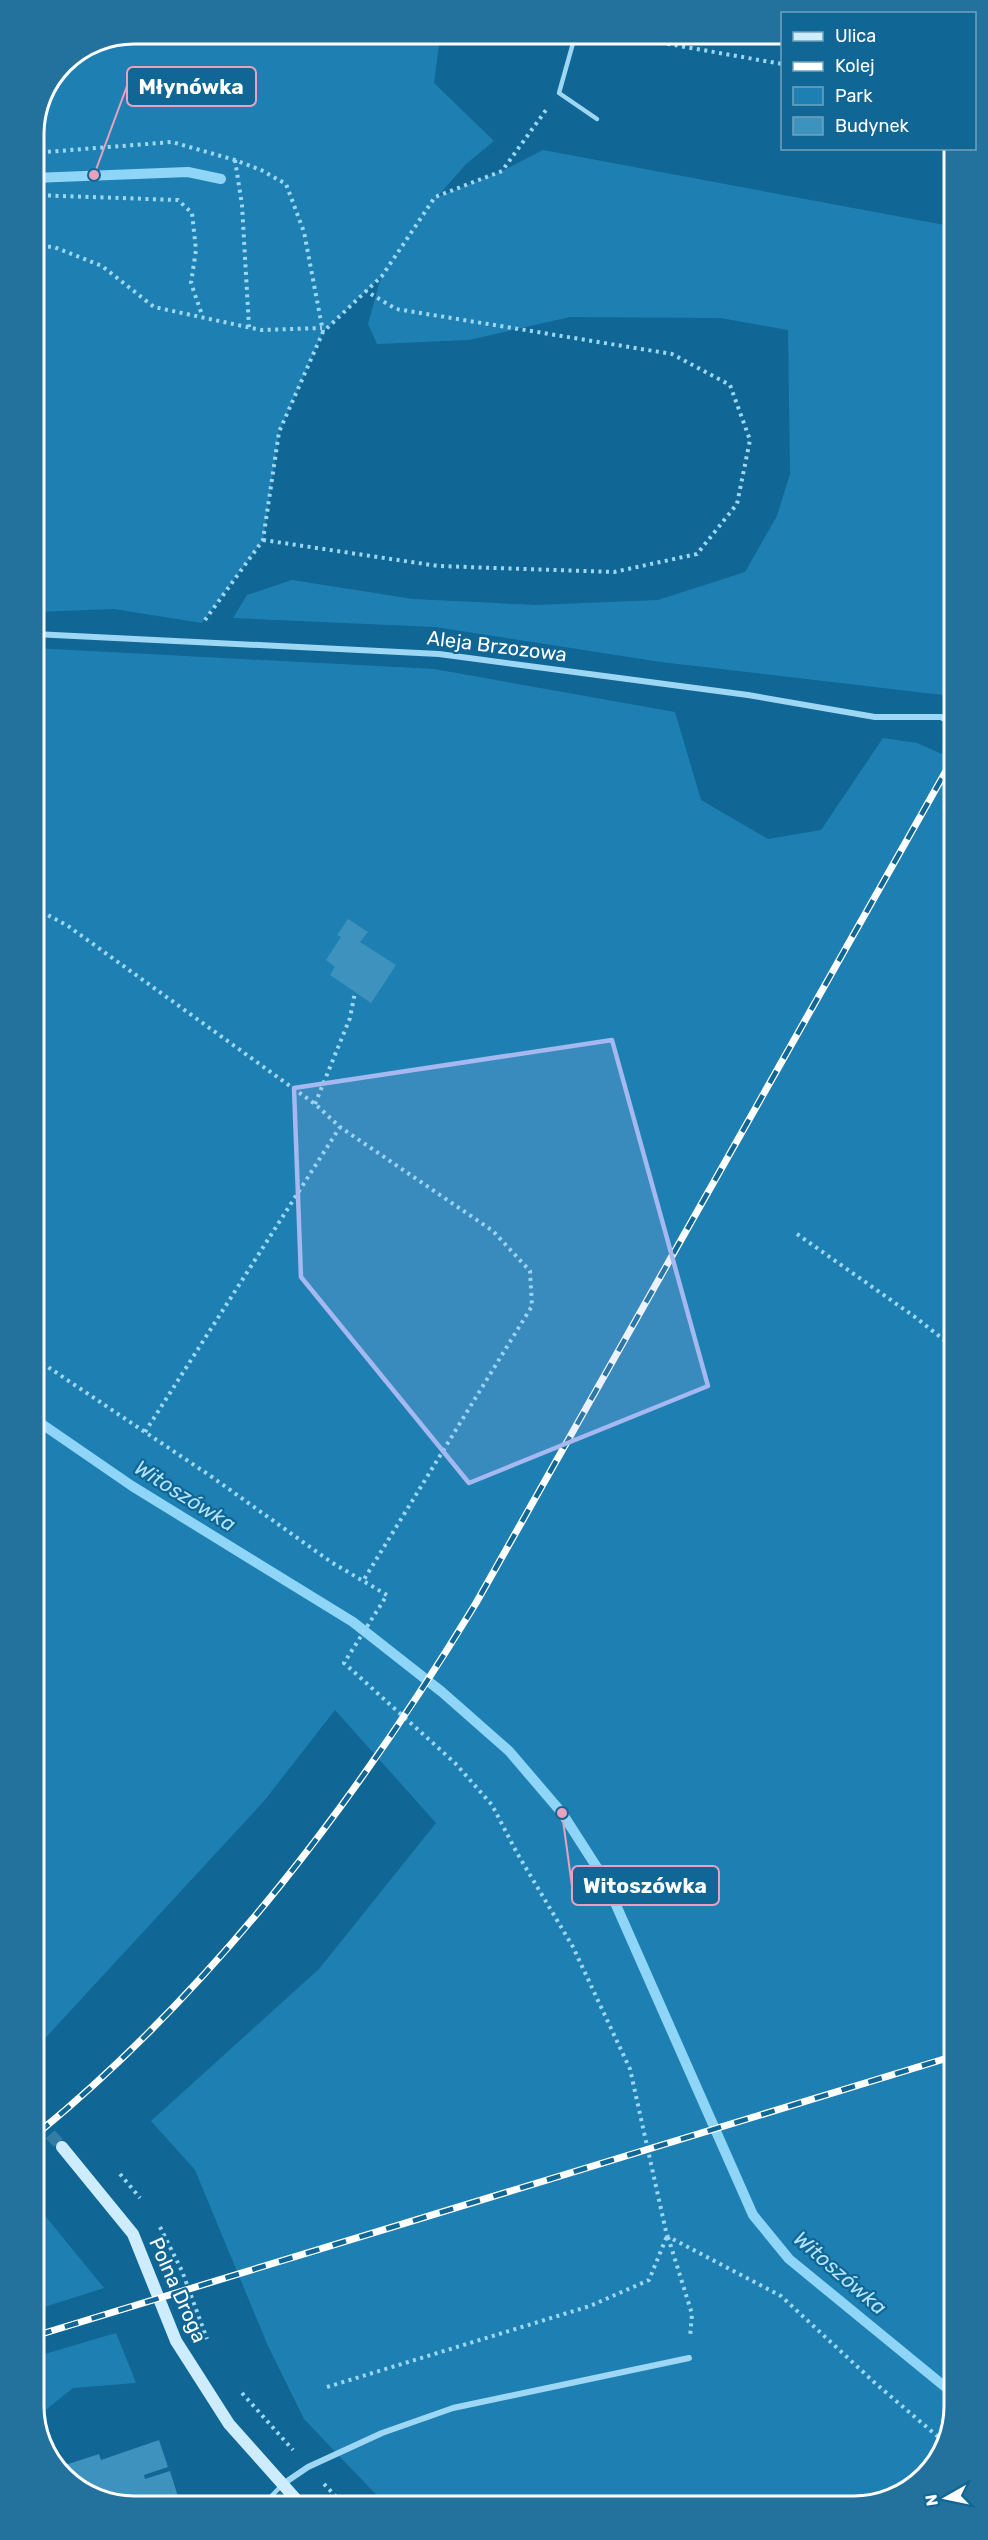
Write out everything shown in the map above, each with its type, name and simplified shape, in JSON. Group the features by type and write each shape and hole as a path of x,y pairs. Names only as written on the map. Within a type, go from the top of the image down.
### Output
{"street":[{"name":"Aleja Brzozowa","path":"44,634 439,654 748,695 875,717 944,718"},
{"name":"Polna Droga","path":"62,2147 133,2234 176,2341 229,2424 292,2496"},
{"path":"282,2485 308,2467 382,2433 453,2408 689,2358"}],"lane":[{"path":"573,44 559,93 597,119"},
{"path":"272,2496 282,2485"}],"path":[{"path":"669,44 781,64"},
{"path":"190,640 263,540 279,432 322,330 382,276 435,197 502,171 559,93"},
{"path":"44,152 172,142 235,160 261,170 286,184 304,232 322,330"},
{"path":"235,160 242,205 249,327"},
{"path":"44,195 178,200 192,213 196,250 191,283 202,315"},
{"path":"44,247 54,247 102,266 154,306 261,330 322,330"},
{"path":"263,540 438,566 614,572 697,554 737,504 750,440 730,385 672,354 396,309 366,291"},
{"path":"44,913 68,926 315,1104 340,1127 493,1231 530,1271 532,1306 363,1581"},
{"path":"315,1104 350,1018 355,992"},
{"path":"145,1432 340,1127"},
{"path":"797,1234 944,1340"},
{"path":"43,1364 331,1562 387,1595 344,1663 455,1763 492,1805 517,1853 573,1947 630,2069 668,2236 692,2314 689,2358"},
{"path":"327,2387 590,2306 649,2280 668,2236"},
{"path":"668,2236 782,2296 875,2383 939,2437"}],"highlighted area":[{"path":"612,1040 708,1386 469,1483 301,1277 294,1088"}],"green space":[{"path":"134,44 439,44 434,83 494,141 466,164 437,197 502,171 543,150 944,225 944,695 661,662 435,627 233,618 247,595 292,580 413,599 536,605 658,600 745,572 777,516 790,474 788,330 720,318 570,317 469,340 377,344 368,324 381,277 323,332 279,432 263,540 202,623 114,609 44,612 44,128 47,110 62,79 74,66 99,50 116,45"},
{"path":"44,649 434,669 675,712 701,800 768,839 821,830 883,738 917,743 944,755 944,2406 943,2424 935,2446 926,2461 904,2481 883,2492 854,2496 377,2496 304,2419 268,2346 195,2170 151,2121 319,1969 436,1823 335,1710 264,1801 43,2040"},
{"path":"43,2213 104,2288 43,2307"},
{"path":"116,2333 136,2383 73,2388 44,2412 43,2355"}],"building":[{"path":"348,919 368,932 360,942 396,965 371,1003 330,975 335,967 326,960 341,937 337,935"},
{"path":"159,2440 168,2467 144,2475 145,2479 170,2471 178,2496 128,2496 105,2492 79,2478 65,2465 99,2454 101,2460"}],"waterway":[{"path":"44,178 188,172 221,179"},
{"name":"Witoszówka","path":"43,1425 132,1486 353,1622 442,1692 509,1751 562,1813 605,1880 753,2215 789,2259 944,2386"}],"tunnel":[{"path":"43,2127 62,2147"}],"railway":[{"path":"43,2129 103,2076 165,2016 223,1953 279,1887 332,1818 430,1676 476,1603 944,774"},
{"path":"43,2333 944,2059"}],"place":[{"name":"Młynówka","path":"94,175"},
{"name":"Witoszówka","path":"562,1813"}]}
